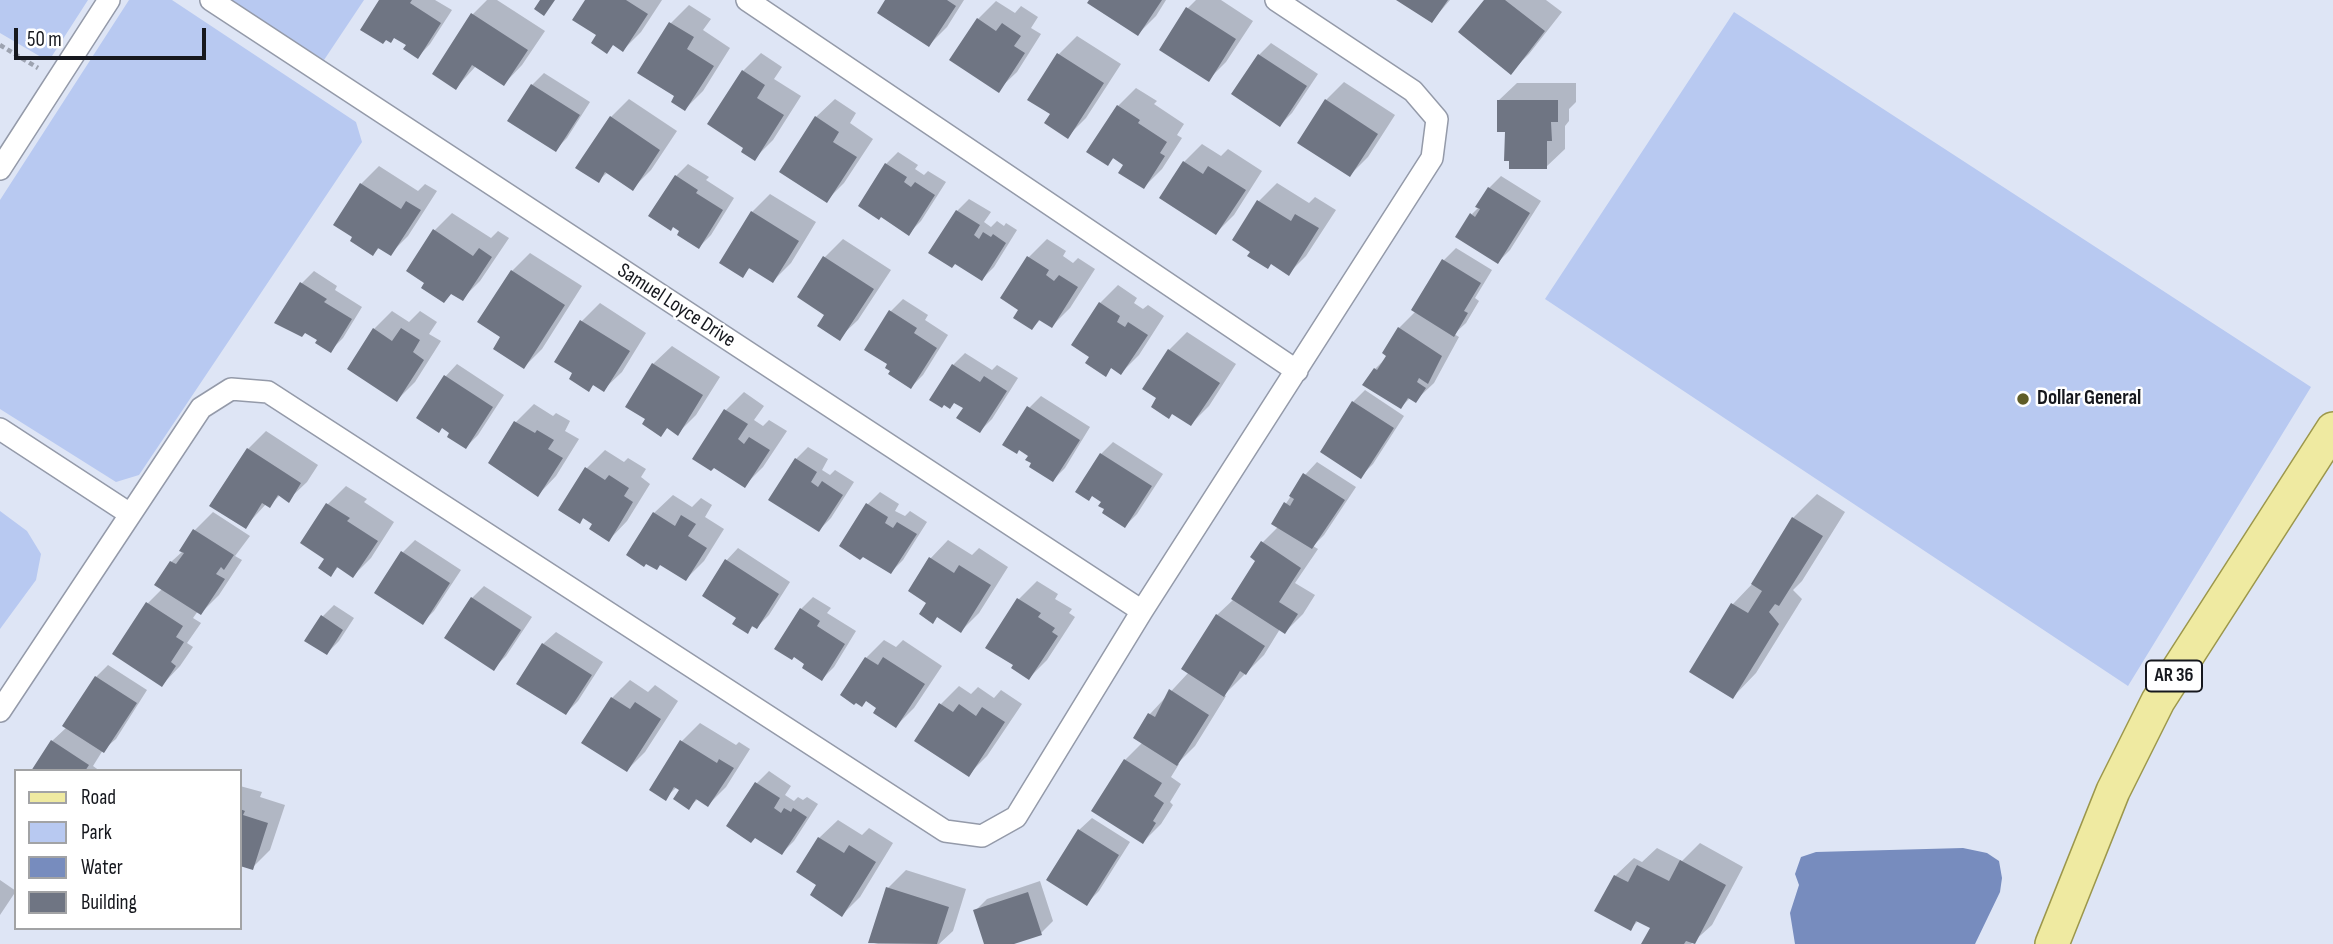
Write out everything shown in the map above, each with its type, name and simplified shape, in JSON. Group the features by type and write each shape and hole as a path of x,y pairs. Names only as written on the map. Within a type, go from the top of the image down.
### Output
{"main road":[{"name":"AR 36","path":"2052,944 2113,791 2158,701 2333,429"}],"street":[{"path":"0,169 109,0"},
{"name":"Samuel Loyce Drive","path":"211,0 1142,611"},
{"path":"747,0 1297,371"},
{"path":"0,711 201,408 231,389 268,392 945,831 982,836 1016,817 1142,611 1432,158 1437,119 1413,91 1276,0"},
{"path":"0,429 130,514"}],"path":[{"path":"0,45 56,81"}],"green space":[{"path":"0,0 88,0 52,56 41,57 0,33"},
{"path":"129,0 172,0 356,122 362,142 139,475 116,482 0,409 0,200"},
{"path":"230,0 364,0 324,60"},
{"path":"1734,12 2311,387 2128,686 1545,299"},
{"path":"0,511 27,531 41,554 36,580 0,629"}],"water":[{"path":"1963,848 1987,853 1999,861 2002,878 2000,892 1975,944 1795,944 1790,913 1799,885 1795,874 1801,857 1816,852"}],"building":[{"path":"379,0 412,0 410,3 441,23 418,59 403,49 406,45 394,38 391,43 386,40 383,44 360,30"},
{"path":"540,0 555,0 544,16 534,9"},
{"path":"585,0 626,0 648,14 623,52 613,45 607,54 591,43 596,35 572,20"},
{"path":"885,0 947,0 956,6 929,47 877,13"},
{"path":"1089,0 1162,0 1138,36 1087,3"},
{"path":"1396,0 1448,0 1432,23"},
{"path":"1484,0 1505,0 1545,31 1511,75 1458,32"},
{"path":"1186,7 1236,39 1209,82 1159,50"},
{"path":"471,13 528,50 504,86 472,65 456,90 432,74"},
{"path":"977,18 996,31 1002,23 1021,36 1014,46 1025,53 999,93 949,60"},
{"path":"669,22 694,37 687,49 714,66 685,111 671,102 674,96 637,73"},
{"path":"1057,53 1104,83 1068,139 1044,123 1050,114 1027,100"},
{"path":"1258,54 1307,86 1280,127 1231,94"},
{"path":"742,70 765,85 757,98 784,115 755,161 741,152 743,148 707,124"},
{"path":"531,84 580,115 556,152 507,121"},
{"path":"1325,99 1378,134 1350,177 1297,143"},
{"path":"1497,100 1558,100 1558,122 1551,122 1552,141 1547,141 1547,169 1509,169 1509,161 1504,161 1505,132 1497,132"},
{"path":"1117,105 1167,142 1160,153 1165,156 1144,189 1118,173 1123,165 1113,158 1108,166 1086,152"},
{"path":"610,116 660,150 633,191 605,172 599,183 575,168"},
{"path":"815,116 839,132 833,142 857,157 827,203 779,172"},
{"path":"1183,161 1203,174 1208,166 1246,190 1216,235 1159,198"},
{"path":"885,163 907,177 904,182 911,187 915,182 935,195 909,236 881,217 879,220 858,206"},
{"path":"675,175 698,190 696,193 723,210 699,249 677,235 679,231 673,227 671,231 648,216"},
{"path":"360,183 401,209 406,201 421,210 391,256 378,248 373,256 350,241 352,237 333,225"},
{"path":"1488,187 1530,213 1498,264 1455,237 1470,213 1475,217 1480,209 1475,207"},
{"path":"1257,200 1291,221 1295,214 1319,228 1289,276 1271,264 1268,269 1247,256 1250,252 1232,240"},
{"path":"956,210 980,225 974,235 979,239 983,232 991,237 993,234 1006,243 982,281 955,264 952,268 928,253"},
{"path":"751,211 799,241 773,283 749,268 743,278 719,263"},
{"path":"433,229 473,256 479,248 492,257 463,301 451,294 444,303 421,288 424,283 406,271"},
{"path":"823,256 874,289 840,341 817,326 824,315 797,297"},
{"path":"1027,256 1049,270 1046,275 1054,281 1059,275 1078,287 1052,328 1039,320 1032,330 1013,318 1018,310 1000,298"},
{"path":"1442,259 1481,283 1464,311 1468,313 1454,337 1411,310"},
{"path":"511,270 565,305 524,369 493,349 500,337 477,322"},
{"path":"300,282 327,299 324,302 352,319 331,353 305,333 302,337 274,323"},
{"path":"1099,302 1120,316 1117,322 1125,327 1128,322 1148,335 1121,375 1111,368 1106,377 1085,363 1089,357 1071,345"},
{"path":"889,310 917,328 914,333 937,348 911,389 888,374 890,371 885,368 887,364 864,350"},
{"path":"580,320 630,351 604,392 593,385 589,392 569,379 572,373 554,362"},
{"path":"1398,327 1442,356 1428,384 1419,378 1417,382 1426,388 1416,403 1408,398 1401,409 1362,385 1386,356 1382,353"},
{"path":"373,328 392,341 401,328 420,340 413,352 424,360 397,402 347,369"},
{"path":"1168,349 1220,383 1191,426 1172,414 1169,419 1151,407 1156,398 1142,389"},
{"path":"652,363 703,395 678,436 667,428 661,437 642,424 645,419 625,407"},
{"path":"952,364 980,382 984,376 1007,391 980,433 956,418 963,408 954,403 950,409 944,405 942,408 929,400"},
{"path":"444,375 493,407 466,449 447,437 449,433 442,428 439,433 416,418"},
{"path":"1352,401 1394,428 1361,479 1320,452"},
{"path":"1027,406 1080,440 1053,482 1029,467 1031,463 1025,460 1028,456 1019,450 1017,454 1002,445"},
{"path":"724,409 748,424 738,439 744,444 749,437 770,450 745,488 714,468 711,471 692,459"},
{"path":"514,421 554,440 548,449 563,458 538,497 488,463"},
{"path":"247,448 301,483 289,503 278,495 270,508 262,503 246,529 209,506"},
{"path":"1100,453 1152,486 1125,528 1102,513 1104,509 1098,506 1101,502 1092,496 1089,501 1075,492"},
{"path":"795,458 817,472 811,482 818,487 822,481 843,495 819,532 768,500"},
{"path":"585,467 605,480 609,475 629,488 624,496 633,502 609,542 589,529 592,524 583,518 580,524 558,510"},
{"path":"1303,473 1345,500 1312,549 1271,524 1284,502 1290,506 1294,499 1289,496"},
{"path":"326,503 350,518 347,521 378,541 353,578 337,567 331,577 318,568 324,559 300,543"},
{"path":"866,503 888,517 885,523 893,528 897,522 917,534 891,574 863,557 860,560 839,546"},
{"path":"653,512 675,526 681,515 696,524 688,536 707,548 686,581 660,565 657,570 646,564 644,567 626,555"},
{"path":"1792,517 1823,536 1779,606 1775,604 1769,612 1779,624 1733,699 1689,672 1731,603 1748,613 1762,591 1751,584"},
{"path":"193,529 234,555 224,570 221,567 216,574 225,579 201,615 154,585 170,561 176,564 184,553 179,551"},
{"path":"1261,541 1301,568 1279,602 1298,614 1285,634 1231,599 1255,561 1250,557"},
{"path":"401,551 450,583 423,625 374,593"},
{"path":"929,557 954,573 959,565 991,585 961,633 937,617 933,624 919,614 926,603 908,591"},
{"path":"725,559 779,594 757,629 752,626 748,634 732,624 736,618 702,596"},
{"path":"471,597 521,630 494,671 444,638"},
{"path":"1017,598 1041,613 1038,617 1055,628 1052,632 1058,636 1029,680 1011,668 1013,665 985,648"},
{"path":"146,602 183,626 176,637 184,642 171,662 176,666 162,687 112,654"},
{"path":"800,608 820,621 817,626 845,644 822,681 802,668 804,664 794,657 792,660 774,649"},
{"path":"1216,614 1265,646 1246,675 1240,671 1224,697 1181,669"},
{"path":"321,615 343,630 327,655 304,641"},
{"path":"542,643 592,675 566,715 516,684"},
{"path":"865,657 878,665 883,657 925,684 896,728 873,713 876,708 866,701 862,707 840,695"},
{"path":"95,676 137,703 104,753 62,726"},
{"path":"1169,689 1209,715 1177,766 1133,738 1148,713 1155,717"},
{"path":"611,697 630,709 635,702 661,719 627,772 581,743"},
{"path":"939,703 953,712 959,704 976,716 982,707 1005,722 969,777 914,741"},
{"path":"51,740 89,765 86,769 32,769"},
{"path":"680,740 717,763 719,759 734,768 708,807 696,799 689,810 673,799 679,790 674,787 666,801 649,790"},
{"path":"1124,759 1162,783 1154,796 1164,803 1143,844 1091,811"},
{"path":"755,782 780,798 774,808 781,813 784,808 791,812 793,808 807,817 782,855 755,838 751,843 726,826"},
{"path":"242,810 245,811 243,815 268,823 253,870 242,867"},
{"path":"1078,829 1119,855 1087,906 1046,880"},
{"path":"818,837 844,853 849,845 876,862 842,917 810,895 816,885 796,872"},
{"path":"1680,860 1726,885 1695,944 1686,941 1684,944 1641,944 1650,928 1636,921 1631,931 1594,911 1614,875 1628,882 1637,865 1669,881"},
{"path":"886,887 949,907 937,944 868,943"},
{"path":"1028,892 1042,935 1014,944 984,944 973,910"}],"place":[{"name":"Dollar General","path":"2023,399"}]}
